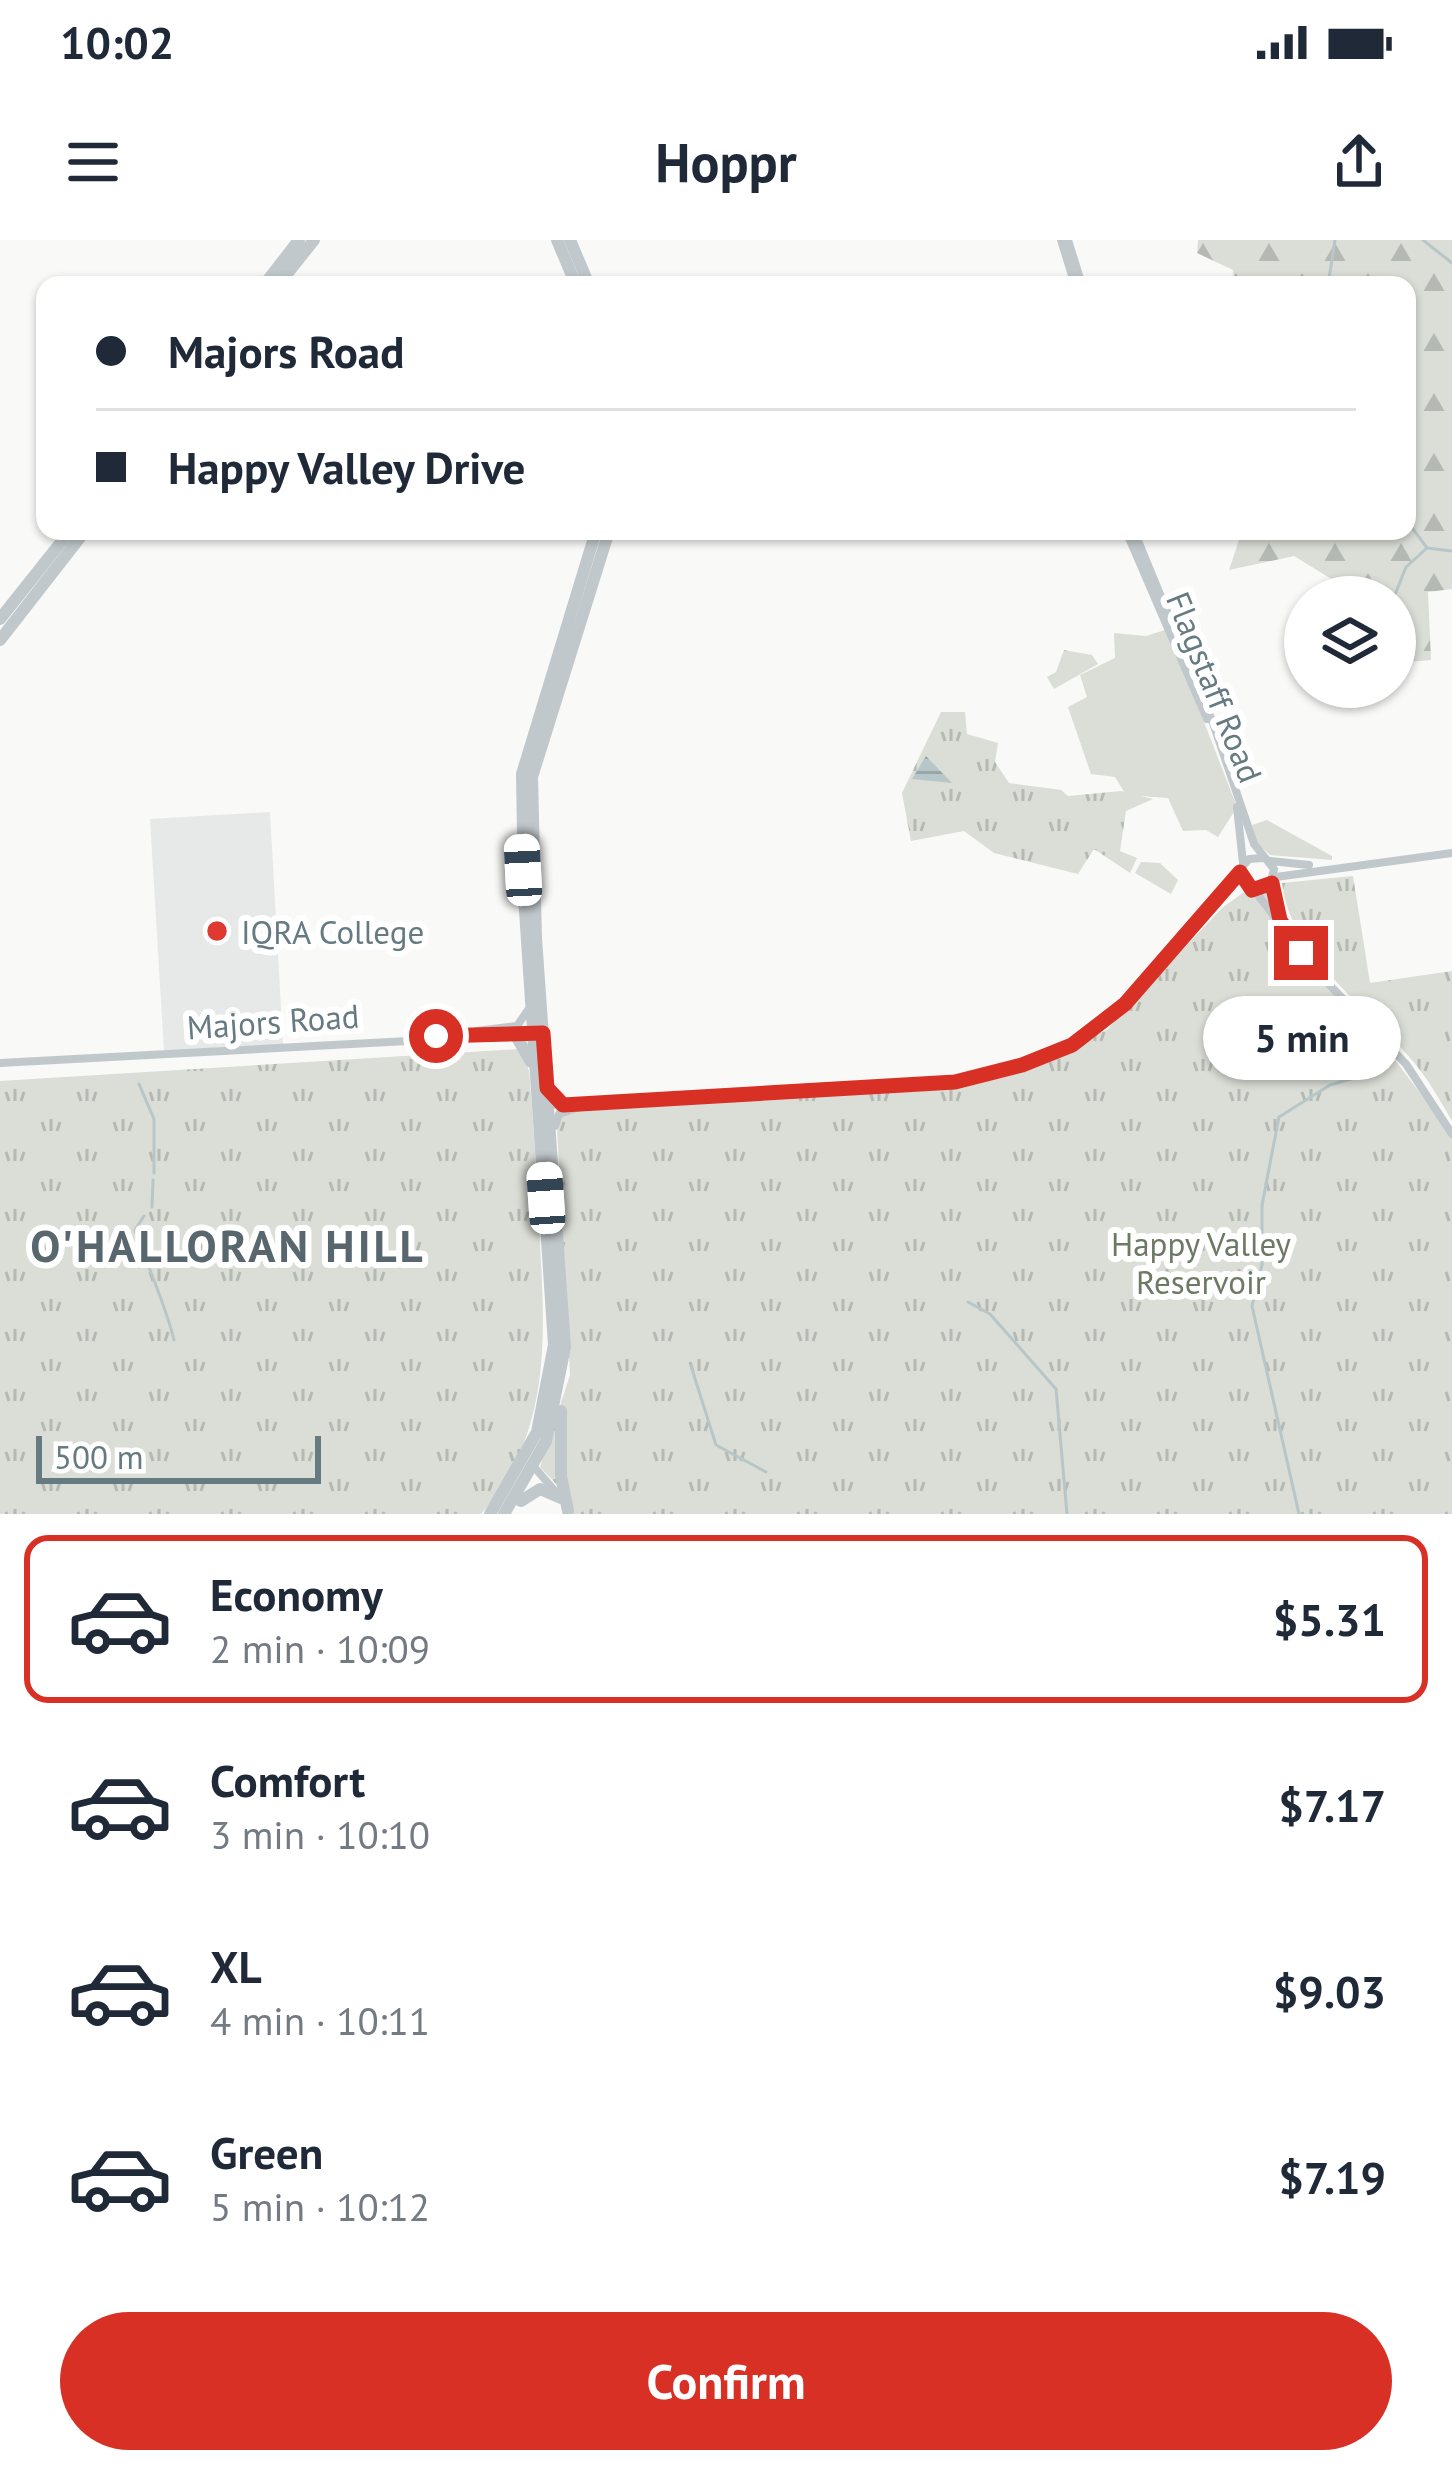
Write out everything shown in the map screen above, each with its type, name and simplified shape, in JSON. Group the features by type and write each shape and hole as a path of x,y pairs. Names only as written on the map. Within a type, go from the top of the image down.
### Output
{"highway":[{"path":"271,276 299,240"},
{"path":"285,276 314,240"},
{"path":"557,240 572,276"},
{"path":"570,240 585,276"},
{"path":"0,619 63,540"},
{"path":"0,640 79,540"},
{"path":"539,1034 531,797 536,762 601,540"},
{"path":"566,1508 559,1449 565,1329 552,1145 530,976 521,844 526,754 601,540"},
{"path":"521,844 524,802 531,797"},
{"path":"490,1514 531,1462 548,1395 554,1345 547,1099 526,1045 515,1034"},
{"path":"504,1514 531,1462 562,1379"},
{"path":"504,1514 536,1490 566,1508"}],"main road":[{"path":"1065,240 1075,276"},
{"name":"Flagstaff Road","path":"1134,540 1274,880 1280,920"},
{"name":"Flagstaff Road","path":"1134,540 1224,765 1242,826 1242,868"},
{"path":"1218,898 1252,890 1294,870 1452,853"},
{"path":"547,1099 590,1103 955,1082 1022,1065 1072,1045 1125,1004 1242,868 1265,859 1346,866"},
{"path":"1242,868 1252,890 1315,970 1419,1079 1452,1134"},
{"path":"457,1035 524,1022 530,976"},
{"name":"Majors Road","path":"2,1063 539,1034"},
{"path":"552,1145 557,1115 590,1103"},
{"path":"531,1462 566,1508"}],"shaded area":[{"path":"926,756 952,783 912,779"},
{"name":"IQRA College","path":"270,812 283,1044 164,1051 150,819"}],"green space":[{"path":"1198,240 1452,240 1452,589 1428,592 1431,660 1416,661 1416,576 1326,576 1294,556 1229,570 1239,540 1416,540 1416,276 1233,276 1233,270 1197,253"},
{"path":"1168,629 1237,807 1218,837 1206,830 1183,831 1168,798 1126,795 1115,777 1091,774 1068,707 1087,697 1080,675 1115,658 1114,633 1146,636"},
{"path":"1064,650 1092,655 1098,664 1054,689 1047,677 1056,672"},
{"path":"941,712 965,712 967,734 998,743 995,762 1009,783 1061,790 1068,796 1121,791 1153,799 1126,811 1120,851 1137,858 1130,873 1094,849 1078,874 994,853 964,831 911,841 902,793"},
{"path":"1267,820 1332,860 1270,855 1256,842 1252,825"},
{"path":"1141,862 1160,863 1178,880 1171,894 1135,873"},
{"path":"1353,876 1370,983 1452,971 1452,1121 1417,1066 1314,956 1288,909 1282,883"},
{"name":"Happy Valley Reservoir","path":"1262,879 1309,966 1379,1039 1452,1135 1452,1514 572,1514 558,1486 540,1467 570,1375 556,1109 972,1084 1107,1030 1222,908"},
{"path":"520,1049 529,1071 535,1149 543,1304 540,1378 522,1448 481,1514 0,1514 0,1081"}],"waterway":[{"path":"1329,276 1335,240"},
{"path":"1423,240 1452,263"},
{"path":"1416,533 1427,548 1452,551"},
{"path":"1402,576 1427,548"},
{"path":"1299,1514 1252,1306 1262,1265 1262,1205 1279,1117 1330,1085 1385,1069"},
{"path":"139,1084 154,1119 154,1173"},
{"path":"152,1207 153,1180"},
{"path":"144,1216 135,1230 174,1340"},
{"path":"968,1302 990,1314 1056,1389 1067,1514"},
{"path":"691,1366 716,1445 766,1472"}],"place":[{"name":"IQRA College","path":"217,931"}],"district":[{"name":"O'HALLORAN HILL","path":"228,1245"}],"route":[{"path":"436,1036 543,1033 547,1088 563,1105 955,1082 1039,1059 1089,1033 1125,1004 1240,872 1244,885 1252,890 1262,891 1272,883 1280,920 1301,953"}]}
